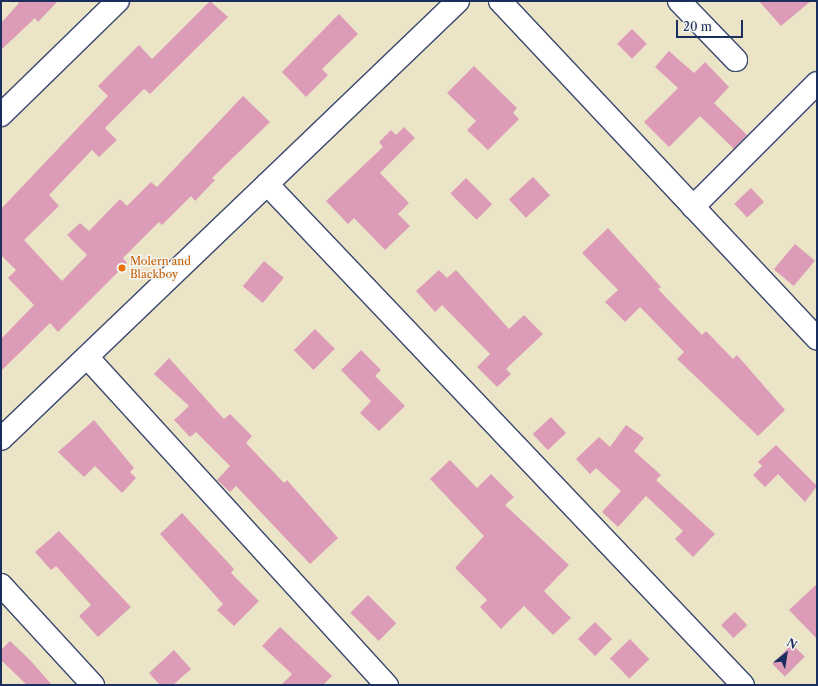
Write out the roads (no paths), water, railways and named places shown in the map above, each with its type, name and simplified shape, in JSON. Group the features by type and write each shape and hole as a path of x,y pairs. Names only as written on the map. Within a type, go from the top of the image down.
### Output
{"street":[{"path":"1,115 118,1"},
{"path":"1,439 458,1"},
{"path":"500,1 817,339"},
{"path":"679,1 736,60"},
{"path":"693,207 817,84"},
{"path":"267,184 743,685"},
{"path":"87,356 386,685"},
{"path":"1,585 93,685"}],"place":[{"name":"Molern and Blackboy","path":"122,268"}]}
